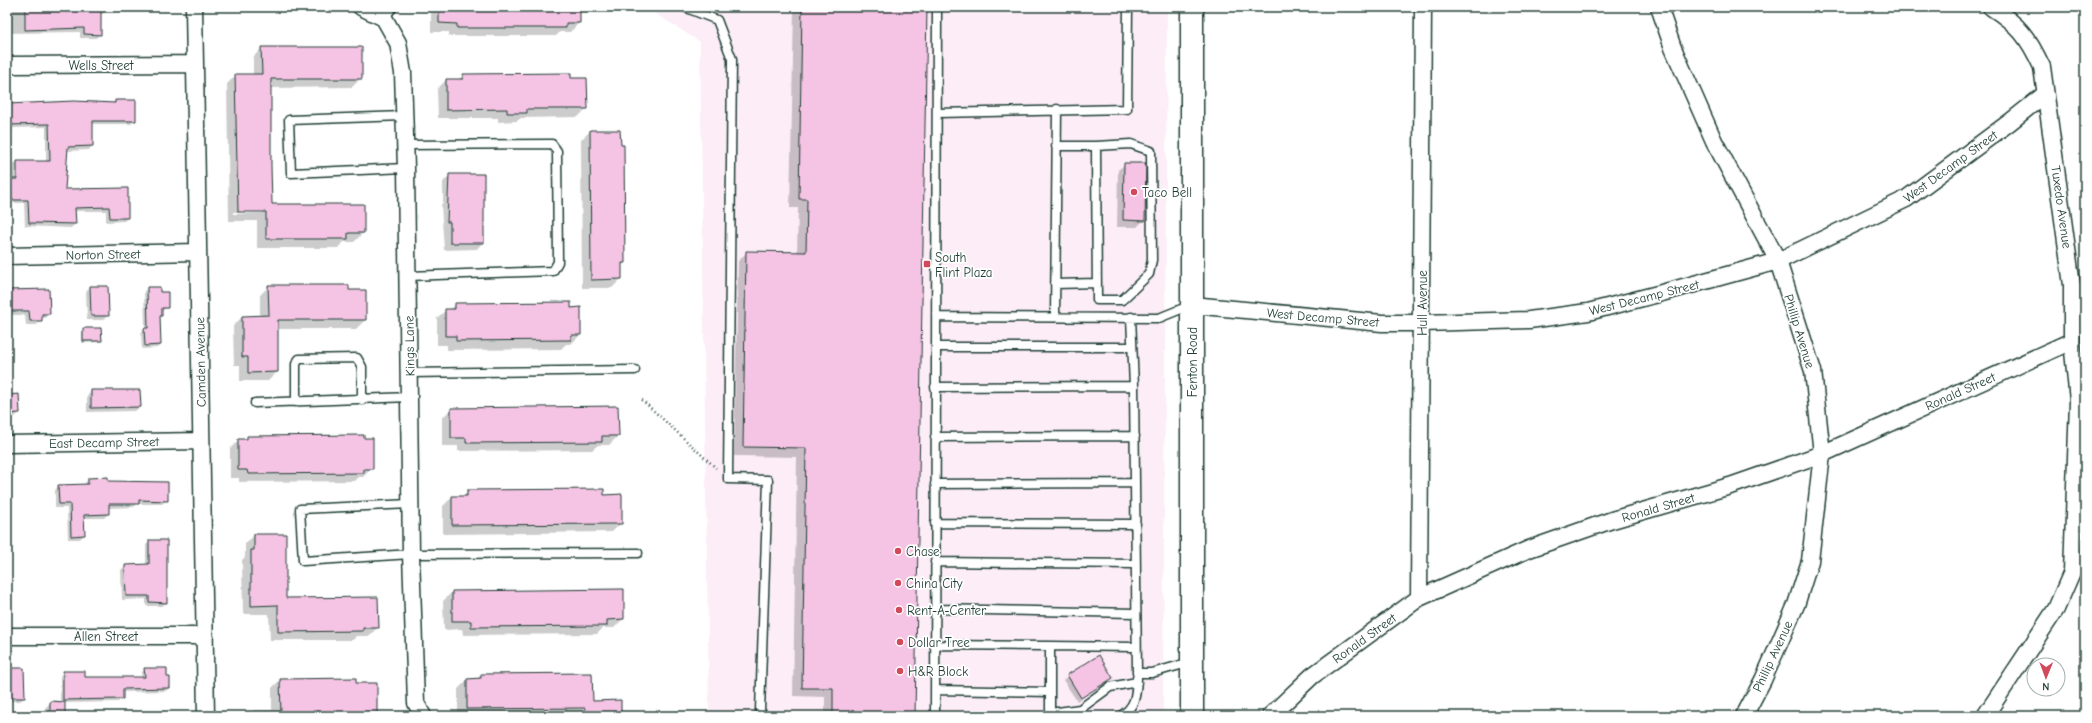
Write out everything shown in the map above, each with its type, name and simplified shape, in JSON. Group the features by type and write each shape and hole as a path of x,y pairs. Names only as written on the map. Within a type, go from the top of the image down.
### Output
{"street":[{"name":"Camden Avenue","path":"194,7 206,716"},
{"name":"Kings Lane","path":"361,7 389,13 398,43 402,73 406,168 411,554 416,712"},
{"name":"Fenton Road","path":"1192,7 1192,716"},
{"name":"Hull Avenue","path":"1419,598 1423,7"},
{"name":"Phillip Avenue","path":"1658,7 1672,48 1711,134 1778,261 1813,371 1822,454 1810,561 1796,605 1763,680 1744,716"},
{"name":"Tuxedo Avenue","path":"1985,716 2056,609 2072,572 2078,401 2072,341 2072,285 2042,67 2032,46 2020,28 1991,7"},
{"name":"Wells Street","path":"7,65 195,64"},
{"name":"West Decamp Street","path":"1192,305 1382,323 1422,324 1529,320 1588,312 1778,261 1906,199 2010,122 2045,94"},
{"name":"Norton Street","path":"7,256 198,252"},
{"name":"Ronald Street","path":"1270,716 1312,676 1419,598 1529,549 1612,520 1730,486 1822,454 2072,341"},
{"name":"East Decamp Street","path":"7,444 201,441"},
{"name":"Allen Street","path":"7,636 205,636"}],"lane":[{"path":"684,7 717,20 732,59 728,479 768,480 760,711 765,716"},
{"path":"935,716 936,690 934,645 937,7"},
{"path":"937,113 1057,109 1127,109 1128,7"},
{"path":"1055,317 1057,109"},
{"path":"404,116 289,120 290,173 406,168"},
{"path":"405,145 552,144 557,151 558,262 553,271 408,276"},
{"path":"1056,146 1131,144 1151,151 1153,203 1152,260 1149,274 1122,300 1097,300 1096,146"},
{"path":"1055,284 1097,283"},
{"path":"936,317 1159,318 1192,305"},
{"path":"1120,716 1128,711 1136,698 1137,682 1135,614 1136,483 1131,317"},
{"path":"936,347 1132,347"},
{"path":"296,402 296,364 299,359 357,358 362,367 362,400"},
{"path":"409,373 635,370"},
{"path":"935,387 1134,386"},
{"path":"255,403 410,397"},
{"path":"935,437 1134,436"},
{"path":"935,484 1136,483"},
{"path":"411,504 300,509 303,561 411,554 638,553"},
{"path":"935,523 1136,524"},
{"path":"935,562 1135,564"},
{"path":"935,609 1135,614"},
{"path":"934,645 1136,647"},
{"path":"1050,646 1050,714 1080,709 1110,687 1137,682"},
{"path":"1137,673 1152,673 1192,662"},
{"path":"936,690 1050,692"}],"path":[{"path":"642,400 728,479"}],"shaded area":[{"name":"South Flint Plaza","path":"645,7 1167,7 1163,716 709,716 700,42"}],"building":[{"path":"25,7 101,7 101,35 84,34 84,28 25,30"},
{"path":"439,7 580,7 580,23 566,23 566,28 457,28 457,24 439,23"},
{"path":"802,7 927,7 915,716 833,716 833,688 802,688 806,448 743,447 746,251 806,252 807,199 799,199"},
{"path":"261,47 362,47 362,79 271,79 271,166 272,204 364,204 364,233 348,233 348,239 266,239 266,212 238,212 235,74 262,74"},
{"path":"571,73 571,78 587,78 588,109 527,109 527,113 507,113 507,109 446,110 446,79 463,79 463,74"},
{"path":"115,100 136,100 136,121 93,121 93,146 68,147 65,189 128,188 128,218 110,218 109,207 75,208 76,224 29,223 28,200 7,200 7,179 17,179 17,161 50,161 49,124 7,125 7,104 74,101 115,103"},
{"path":"590,130 620,130 621,145 624,145 625,263 622,263 622,279 591,280"},
{"name":"Taco Bell","path":"1124,163 1146,163 1145,221 1123,220"},
{"path":"449,174 484,174 484,243 450,243 450,222 447,222"},
{"path":"268,285 349,285 349,290 366,290 366,320 278,320 278,372 248,373 248,357 242,357 242,316 269,315"},
{"path":"90,286 108,286 109,316 91,316"},
{"path":"147,287 160,287 160,292 168,292 168,308 162,308 162,316 160,316 161,345 145,346 144,328 148,328"},
{"path":"49,289 50,314 42,314 42,321 30,321 29,311 7,311 7,290"},
{"path":"571,302 571,308 581,307 581,335 571,335 571,340 456,341 456,336 445,336 445,309 455,309 455,303"},
{"path":"83,328 101,328 102,341 83,341"},
{"path":"91,390 140,390 141,407 91,408"},
{"path":"19,394 20,413 7,414 7,395"},
{"path":"618,406 619,436 602,436 602,442 466,443 466,438 451,438 451,408"},
{"path":"364,435 364,438 373,438 373,469 364,469 364,473 248,474 247,470 238,470 238,439 247,439 247,436"},
{"path":"108,477 108,481 168,482 168,501 139,500 139,504 109,504 109,514 84,515 85,535 71,536 70,504 59,504 58,485 88,484 88,478"},
{"path":"604,489 604,495 622,494 622,524 452,525 452,496 467,496 467,490"},
{"path":"254,534 286,534 286,598 378,597 379,628 363,628 363,631 278,632 278,605 251,606 251,550 254,550"},
{"path":"149,540 167,540 167,603 149,602 149,596 126,596 125,565 149,564"},
{"path":"624,589 624,619 607,620 607,626 471,627 471,621 452,621 452,591"},
{"path":"1099,655 1113,678 1081,698 1067,675"},
{"path":"7,668 24,668 25,698 7,698"},
{"path":"144,668 167,668 167,677 170,677 170,688 123,689 123,699 63,700 63,671 85,671 85,677 145,677"},
{"path":"592,673 593,701 621,700 621,716 585,716 585,708 467,709 467,679 481,678 481,674"},
{"path":"356,678 356,683 377,683 377,715 281,716 280,679"},
{"path":"50,701 65,702 65,716 50,716"}],"place":[{"name":"Taco Bell","path":"1134,192"},
{"name":"South Flint Plaza","path":"927,264"},
{"name":"Chase","path":"898,551"},
{"name":"China City","path":"898,583"},
{"name":"Rent-A-Center","path":"899,610"},
{"name":"Dollar Tree","path":"900,642"},
{"name":"H&R Block","path":"900,671"}]}
